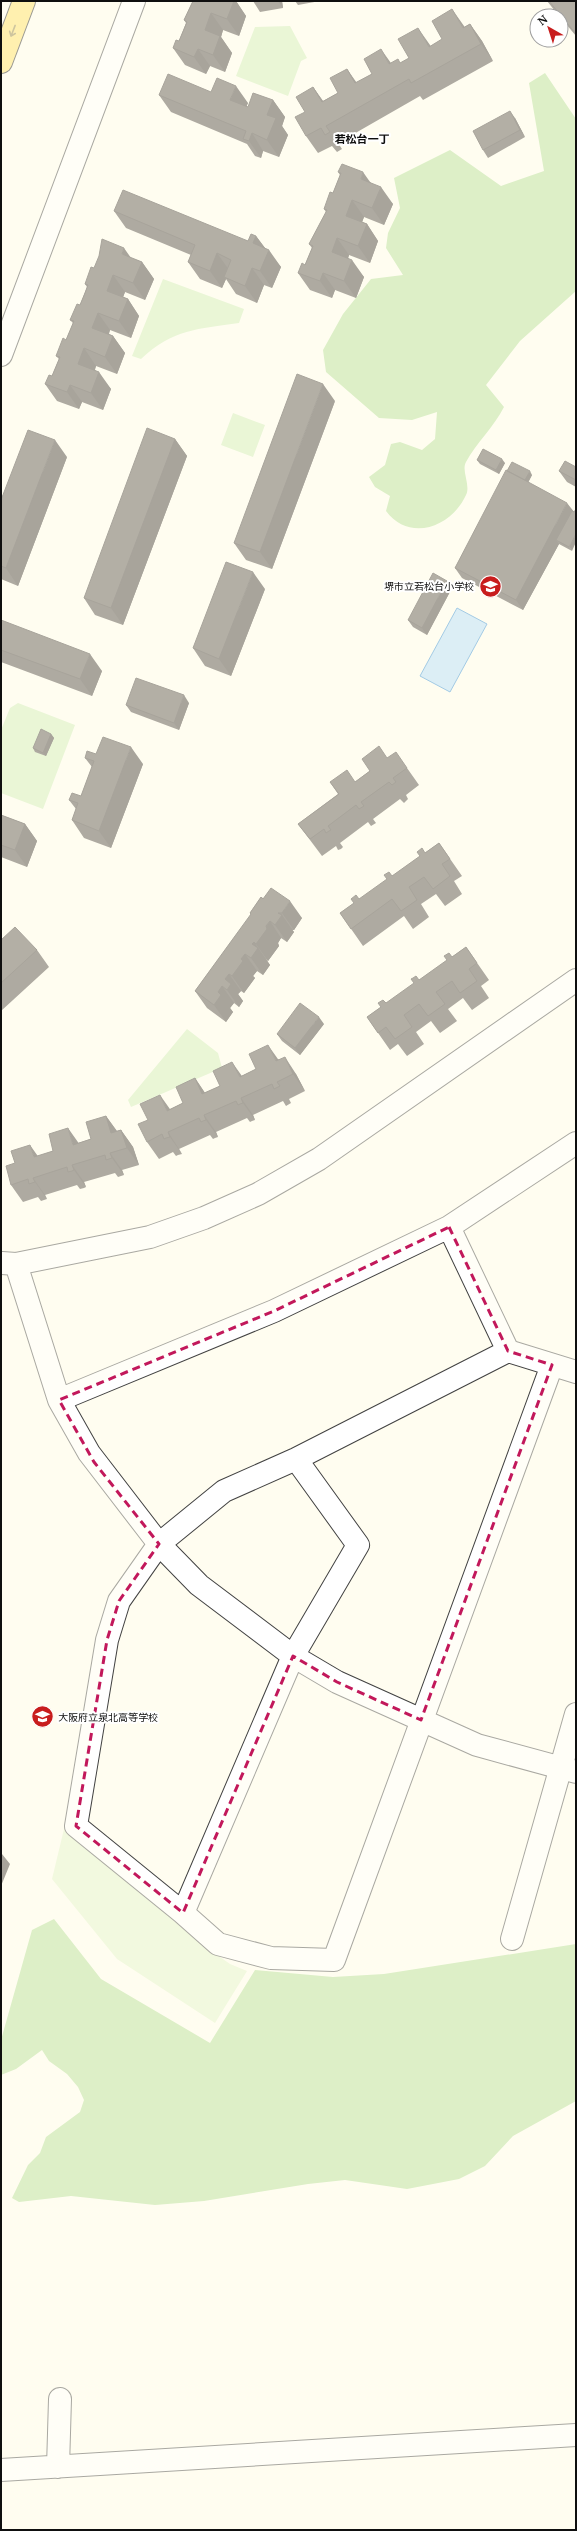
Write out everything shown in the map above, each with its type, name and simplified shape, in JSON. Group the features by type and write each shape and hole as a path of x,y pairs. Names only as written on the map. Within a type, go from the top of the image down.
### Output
{"main road":[{"path":"1,62 24,1"}],"street":[{"path":"1,355 134,1"},
{"path":"568,1770 477,1745 337,1682 293,1656 198,1585 159,1544 94,1462 60,1400 8,1264 150,1237 204,1218 258,1194 319,1159 576,980"},
{"path":"60,1400 274,1312 449,1227 576,1143"},
{"path":"449,1227 508,1351"},
{"path":"552,1365 334,1960 271,1958 218,1944 76,1826 107,1640 119,1601 159,1544 224,1491 296,1458 508,1351 576,1372"},
{"path":"182,1913 293,1656 358,1545 296,1458"},
{"path":"512,1939 568,1770 576,1714"},
{"path":"58,2467 60,2399"},
{"path":"1,2470 576,2435"}],"highlighted area":[{"path":"449,1227 508,1351 552,1365 421,1720 337,1682 293,1656 183,1913 76,1826 107,1640 119,1601 159,1544 94,1462 59,1400 274,1311"}],"green space":[{"path":"290,26 307,58 301,61 288,96 236,76 255,27"},
{"path":"545,73 576,119 576,291 520,341 486,385 504,407 466,462 465,470 467,491 459,506 450,516 440,523 429,527 417,528 406,526 395,521 386,511 390,496 375,487 369,477 385,465 391,444 400,442 422,450 435,439 437,412 412,420 379,418 326,372 323,350 343,314 371,279 403,275 386,248 388,233 400,208 394,178 450,150 501,186 544,171 529,83"},
{"path":"163,279 244,309 239,323 187,332 164,342 141,359 132,356"},
{"path":"233,413 265,425 253,457 221,445"},
{"path":"18,703 75,725 43,809 1,793 1,730 10,708"},
{"path":"187,1029 218,1053 222,1068 131,1107 128,1100"},
{"path":"64,1829 203,1945 230,1964 247,1971 215,2023 117,1959 52,1879"},
{"path":"54,1919 101,1979 210,2043 255,1970 333,1977 384,1974 576,1944 576,2101 513,2136 485,2166 459,2179 407,2189 345,2180 308,2184 204,2201 155,2205 71,2196 19,2202 12,2198 28,2165 40,2153 46,2137 80,2112 84,2100 78,2087 67,2074 49,2061 42,2050 16,2069 1,2075 1,2040 32,1930"}],"water":[{"path":"457,608 487,624 450,692 420,676"}],"building":[{"path":"193,1 234,1 227,19 211,13 205,30 220,36 213,55 198,49 194,57 173,48 176,40 179,41 187,22 184,20"},
{"path":"549,1 576,1 576,34 569,25 569,8 555,8"},
{"path":"452,9 463,28 470,24 481,44 411,83 409,79 326,126 330,132 325,135 321,128 306,136 295,117 305,112 296,97 313,87 322,102 338,93 330,78 347,69 355,83 372,74 364,59 381,49 389,64 398,59 400,63 409,58 398,39 418,28 429,47 442,39 432,21"},
{"path":"168,74 211,92 217,78 236,86 230,100 248,107 253,93 273,100 267,115 276,118 267,140 252,133 249,141 243,139 246,131 159,95"},
{"path":"510,111 520,130 483,150 473,131"},
{"path":"342,164 363,172 361,179 381,187 372,208 352,200 346,216 367,224 358,246 337,238 332,252 352,260 344,281 323,273 320,281 298,273 302,263 305,265 313,246 309,244 327,210 324,209 330,192 333,193 341,173 338,172"},
{"path":"123,190 248,241 251,234 256,236 253,243 269,250 260,271 252,268 245,286 224,277 231,260 217,253 210,271 188,262 195,245 114,211"},
{"path":"102,239 124,248 122,254 142,262 133,283 113,275 107,291 128,299 119,321 98,313 92,328 113,336 105,357 84,348 78,364 99,372 91,393 70,385 67,392 45,384 49,375 52,376 60,357 56,356 63,338 66,340 74,321 70,320 77,304 80,305 85,293 88,285 85,284 91,267 94,268 99,256"},
{"path":"297,374 323,384 260,552 234,543"},
{"path":"147,428 175,439 111,608 84,598"},
{"path":"28,430 55,440 6,568 1,566 1,500"},
{"path":"483,449 502,459 496,470 477,460"},
{"path":"565,461 576,467 576,480 559,471"},
{"path":"512,462 530,471 525,480 507,471"},
{"path":"506,470 567,503 516,600 455,568"},
{"path":"576,509 576,534 569,547 556,540 572,511 574,512"},
{"path":"226,562 253,572 219,659 193,648"},
{"path":"433,573 447,581 422,628 408,620"},
{"path":"1,620 90,654 80,679 1,650"},
{"path":"136,678 184,695 174,723 126,705"},
{"path":"41,729 51,734 43,753 33,748"},
{"path":"103,737 131,747 99,831 72,820 78,803 69,800 72,793 81,796 94,761 85,758 87,751 96,754"},
{"path":"379,746 387,758 396,752 407,768 393,778 396,782 392,785 389,782 361,802 364,806 359,809 356,805 328,826 331,830 326,833 324,829 310,839 298,824 339,794 330,782 347,770 355,782 370,771 362,759"},
{"path":"1,815 25,824 15,850 1,845"},
{"path":"439,843 450,859 442,864 450,876 433,889 424,877 409,887 417,900 401,911 392,899 351,929 340,913 354,903 351,899 356,895 359,899 387,879 384,875 389,872 392,876 420,856 417,852 422,848 425,853"},
{"path":"271,888 290,901 282,913 278,913 282,915 275,925 270,921 266,926 267,929 256,944 254,942 252,944 258,948 251,958 245,954 241,959 243,961 232,976 229,974 225,979 231,984 227,990 222,986 218,992 221,995 214,1005 195,991 251,914 250,913 261,897 263,899"},
{"path":"15,927 37,950 1,983 1,940"},
{"path":"466,947 477,963 469,969 477,981 460,993 452,981 436,992 445,1004 428,1016 419,1004 404,1015 412,1027 395,1039 386,1027 378,1033 367,1017 381,1007 378,1003 383,1000 386,1003 414,983 411,979 416,976 419,980 447,960 444,956 449,953 452,957"},
{"path":"300,1003 319,1017 295,1048 277,1034"},
{"path":"268,1045 276,1061 285,1057 293,1074 277,1082 280,1086 274,1089 272,1084 241,1098 243,1103 238,1105 236,1101 204,1115 206,1120 201,1122 199,1118 168,1132 170,1137 164,1139 162,1134 147,1142 138,1124 148,1120 140,1104 160,1095 167,1111 183,1103 176,1087 195,1078 202,1094 220,1086 213,1071 232,1062 240,1077 256,1069 249,1054"},
{"path":"106,1116 111,1133 121,1130 127,1148 110,1153 112,1158 106,1160 105,1155 72,1165 74,1170 72,1171 68,1172 67,1167 33,1178 35,1182 29,1184 28,1179 11,1185 6,1166 15,1163 11,1151 30,1145 34,1157 53,1151 49,1134 68,1128 73,1145 91,1139 86,1122"}],"place":[{"name":"堺市立若松台小学校","path":"490,586"},
{"name":"大阪府立泉北高等学校","path":"42,1717"}],"district":[{"name":"若松台一丁","path":"362,139"}]}
